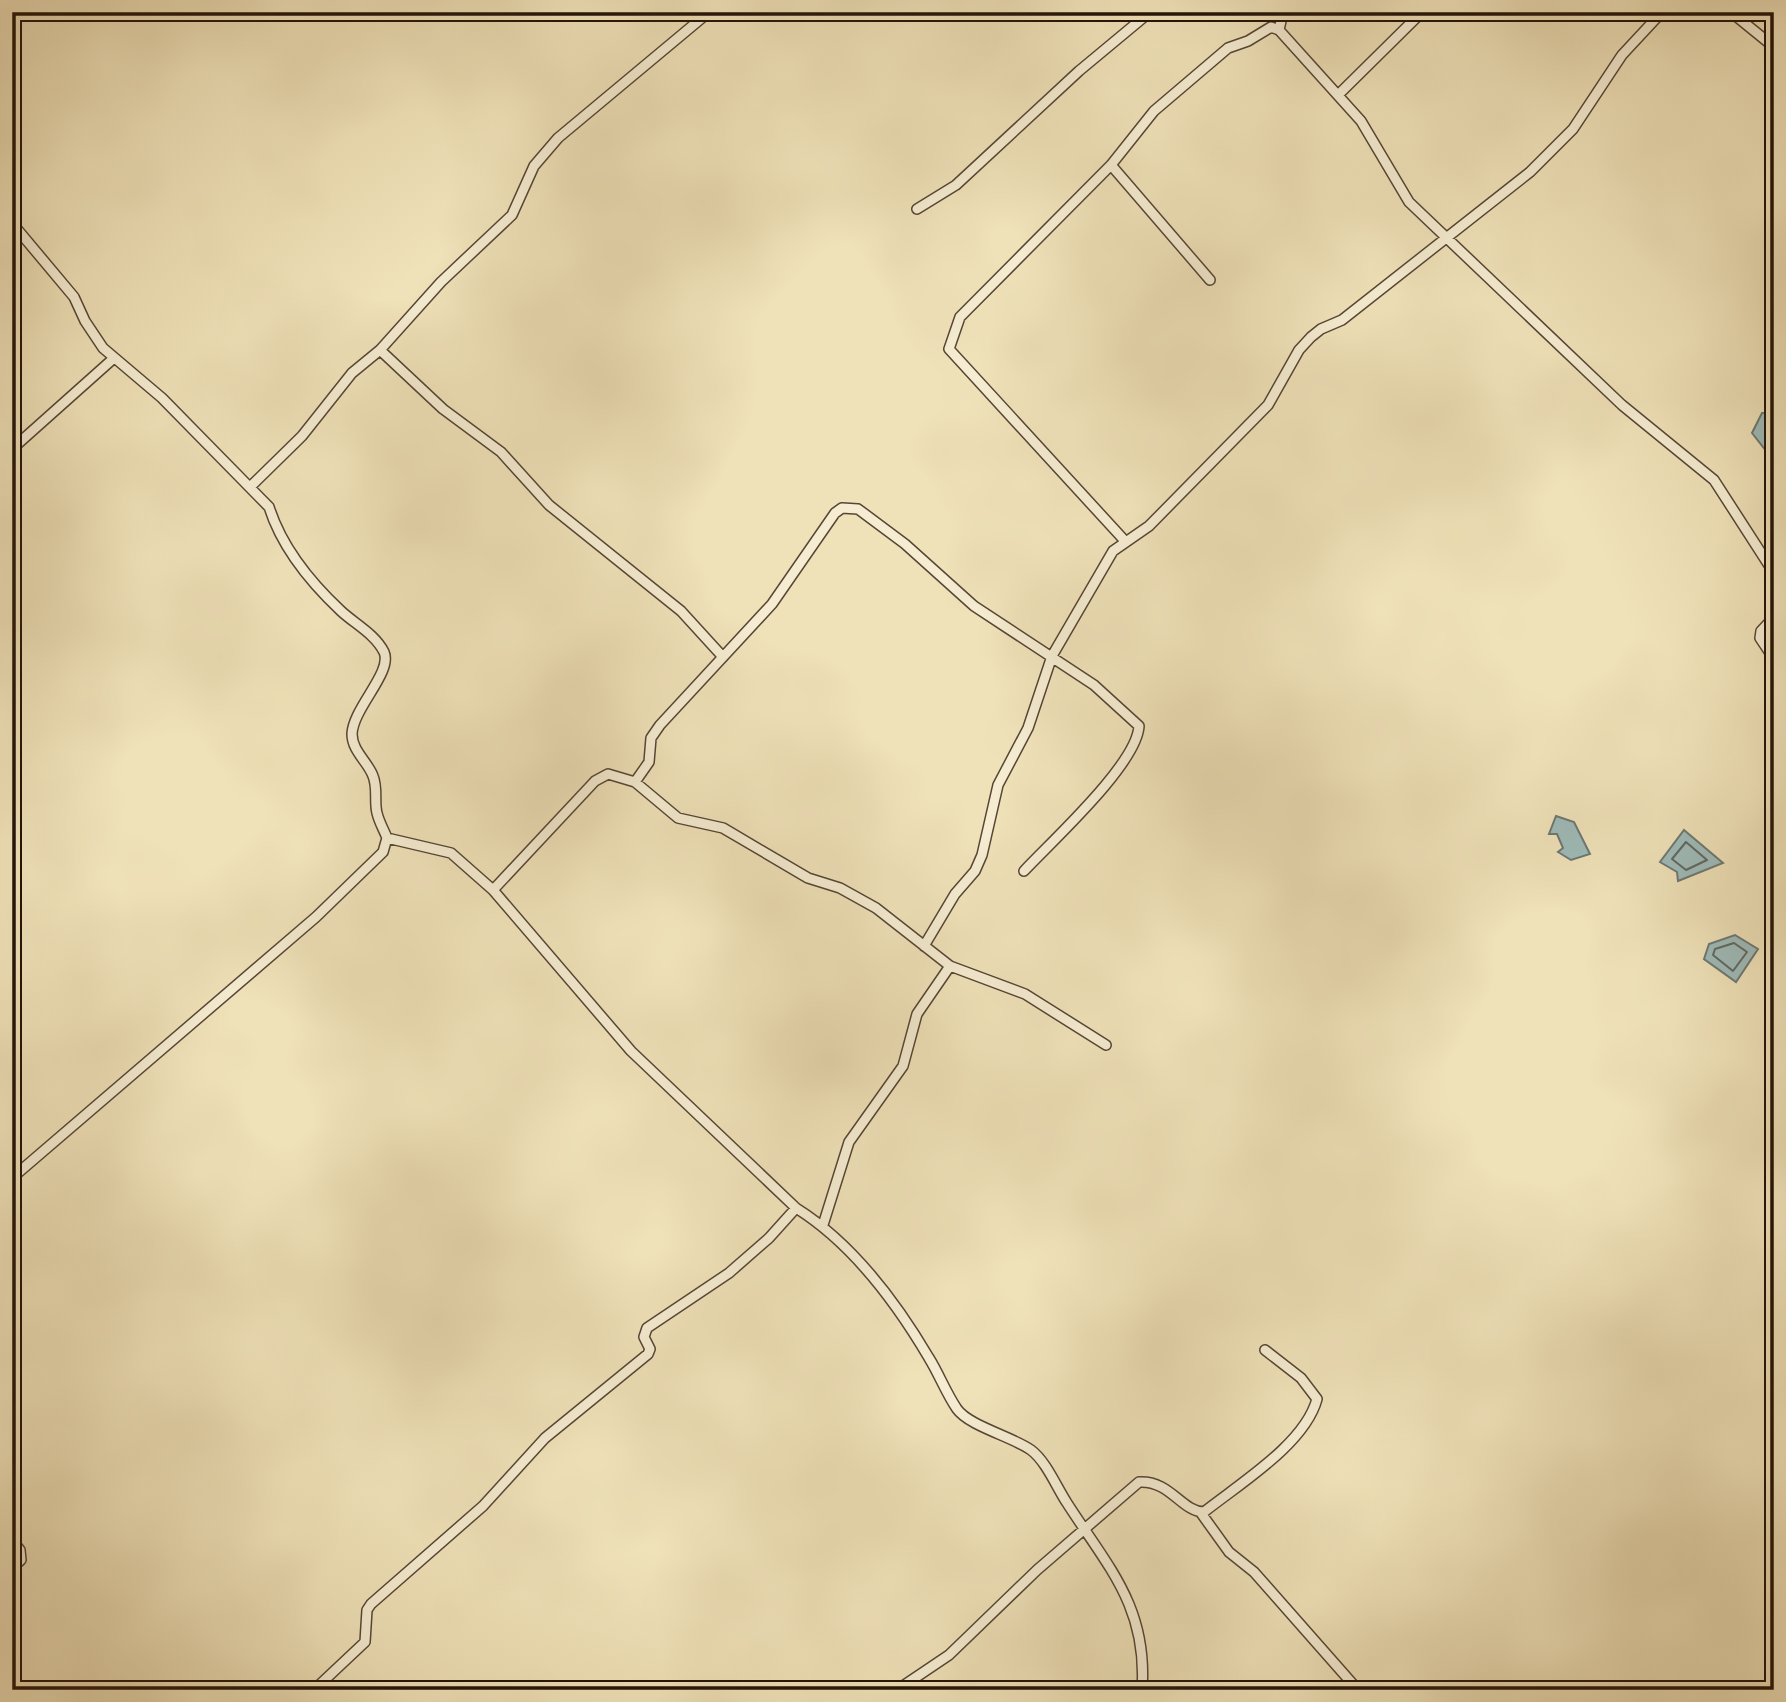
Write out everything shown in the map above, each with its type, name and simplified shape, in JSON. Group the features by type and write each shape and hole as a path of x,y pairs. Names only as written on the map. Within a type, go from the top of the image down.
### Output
{"street":[{"path":"250,487 302,436 352,373 380,350 441,282 512,215 534,166 558,138 709,12"},
{"path":"917,209 956,185 1079,71 1150,12"},
{"path":"1279,30 1283,12"},
{"path":"1338,95 1422,12"},
{"path":"924,946 955,894 975,871 982,855 998,785 1028,728 1052,656 1113,551 1149,526 1268,405 1300,350 1311,337 1321,329 1342,320 1530,172 1573,129 1622,55 1662,12"},
{"path":"1731,12 1774,47"},
{"path":"1125,541 949,349 960,317 1111,165 1154,111 1228,48 1248,41 1271,27 1279,30 1361,121 1409,202 1622,405 1714,480 1774,573"},
{"path":"1111,165 1210,280"},
{"path":"12,223 74,297 95,339 162,398 270,507 277,531 304,572 342,612 375,639 385,653 385,668 361,706 352,734 355,748 375,780 376,812 387,838 383,852 316,917 12,1178"},
{"path":"380,350 443,409 501,452 549,505 681,611 723,657"},
{"path":"12,449 114,358"},
{"path":"635,782 649,762 651,738 772,604 835,513 842,508 858,509 905,544 974,606 1094,685 1139,726 1138,740 1109,780 1024,871"},
{"path":"1774,617 1761,631 1760,638 1774,659"},
{"path":"493,890 595,781 608,775 635,782 678,818 723,828 808,878 840,888 876,908 950,966 1025,994 1106,1045"},
{"path":"387,838 452,853 493,890 631,1051 796,1208 823,1225 872,1276 928,1356 959,1412 1033,1451 1083,1528 1107,1558 1128,1600 1144,1660 1142,1690"},
{"path":"823,1225 849,1142 903,1066 917,1014 950,966"},
{"path":"314,1690 365,1642 367,1610 371,1604 482,1506 545,1437 648,1354 650,1349 644,1337 647,1328 729,1273 769,1238 796,1208"},
{"path":"1200,1513 1290,1442 1315,1406 1317,1399 1301,1378 1265,1350"},
{"path":"897,1690 949,1655 1083,1528 1139,1482 1150,1481 1170,1490 1200,1513 1229,1552 1254,1572 1358,1690"},
{"path":"12,1540 20,1550 21,1560 12,1567"},
{"path":"12,1681 20,1690"}],"water":[{"path":"1762,413 1774,413 1774,461 1752,433"},
{"path":"1556,816 1574,822 1590,854 1571,860 1558,852 1563,848 1557,834 1549,834"},
{"path":"1684,830 1723,863 1678,881 1677,872 1660,862"},
{"path":"1735,935 1758,949 1736,982 1704,959 1709,944"}]}
